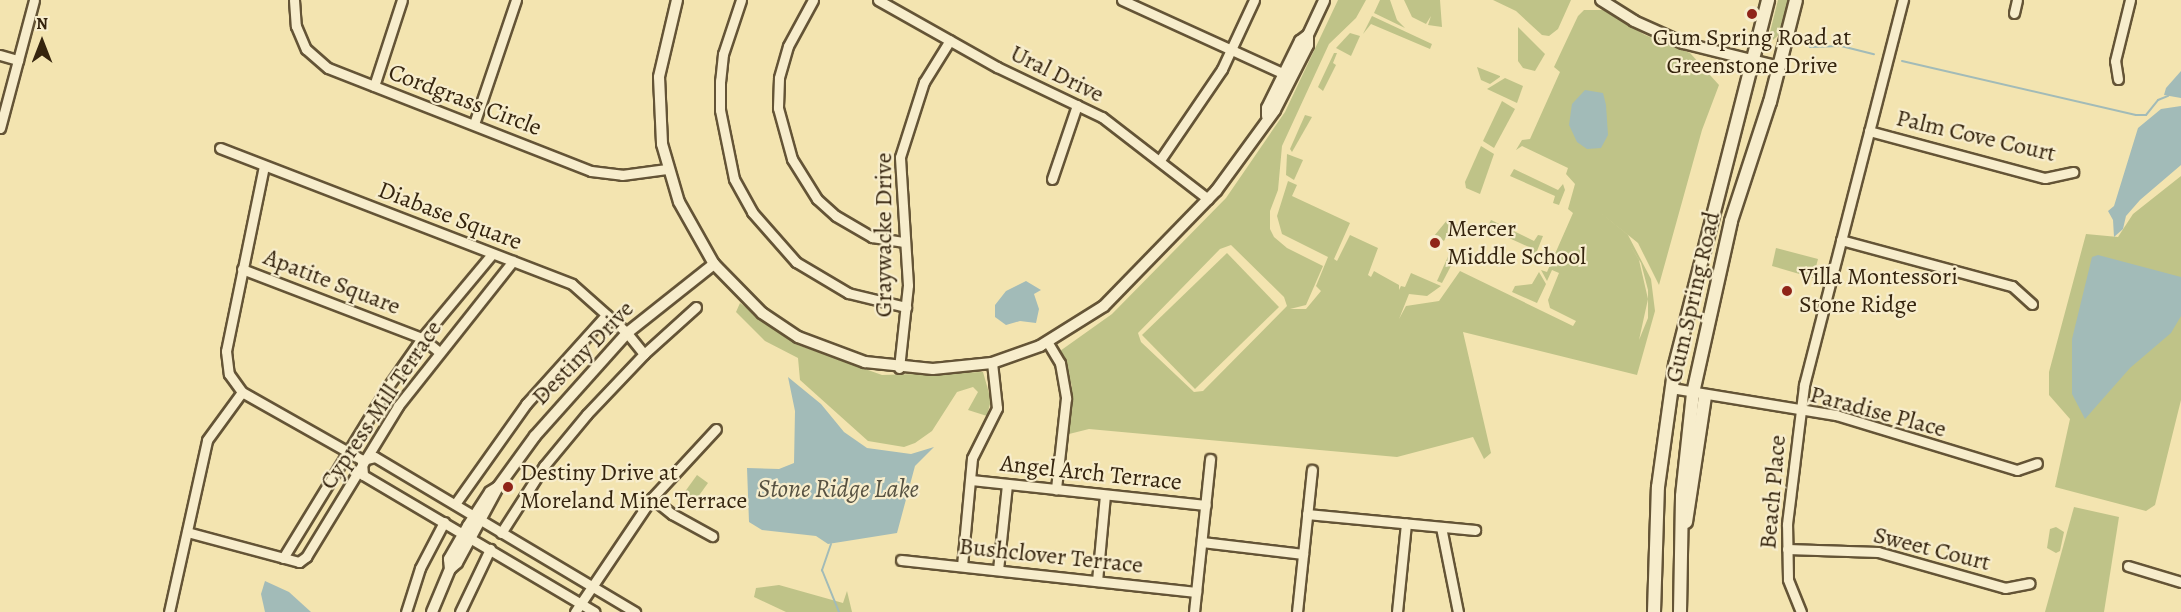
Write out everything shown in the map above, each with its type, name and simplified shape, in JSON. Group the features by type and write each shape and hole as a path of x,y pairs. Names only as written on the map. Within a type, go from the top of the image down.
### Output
{"main road":[{"name":"Gum Spring Road","path":"1654,612 1657,497 1671,388 1751,60 1768,0"},
{"name":"Gum Spring Road","path":"1680,612 1686,437 1699,394 1731,222 1779,67 1796,0"}],"street":[{"path":"0,128 34,0"},
{"name":"Cordgrass Circle","path":"294,0 296,26 306,49 328,68 591,171 622,175 667,169"},
{"path":"374,86 402,0"},
{"path":"474,124 516,0"},
{"path":"677,0 664,45 658,89 667,169 684,215 714,264 754,306 798,337 855,359 899,368 954,369 992,363 1048,343 1104,306 1208,199 1267,116 1267,108 1288,76 1300,41 1308,36 1324,0"},
{"path":"741,0 723,54 720,81 725,143 739,188 772,239 796,262 848,293 906,307"},
{"path":"813,0 788,46 779,78 778,108 792,159 817,199 836,216 872,237 903,242"},
{"name":"Ural Drive","path":"878,0 1126,131 1208,199"},
{"path":"1122,0 1232,48 1288,76"},
{"path":"1160,160 1190,120 1232,48 1254,0"},
{"path":"1600,0 1634,21 1683,43 1779,67"},
{"name":"Beach Place","path":"1801,612 1788,579 1787,549 1789,489 1801,410 1811,351 1903,0"},
{"path":"2014,14 2018,0"},
{"path":"2118,79 2115,61 2130,0"},
{"name":"Graywacke Drive","path":"899,368 906,307 900,157 924,82 950,40"},
{"path":"0,55 18,60"},
{"path":"1052,179 1077,105"},
{"name":"Palm Cove Court","path":"1869,131 2038,176 2059,177 2073,172"},
{"name":"Diabase Square","path":"220,148 572,284 627,333 644,354"},
{"path":"264,166 226,351 229,374 242,392 362,460 375,457 635,612"},
{"path":"1841,240 2012,286 2031,304"},
{"name":"Cypress Mill Terrace","path":"282,558 345,451 422,338 492,254"},
{"name":"Cypress Mill Terrace","path":"187,532 299,562 306,557 362,460 438,351 513,261"},
{"name":"Destiny Drive","path":"432,612 450,569 449,559 468,537 490,492 498,487 548,420 627,333 714,264"},
{"name":"Apatite Square","path":"242,269 422,338 438,351"},
{"path":"501,533 544,466 644,354 696,307"},
{"path":"455,504 526,404 606,315"},
{"path":"1048,343 1059,363 1066,398 1056,489"},
{"path":"962,566 976,446 998,408 992,363"},
{"name":"Paradise Place","path":"1671,388 1836,415 2005,467 2026,469 2037,463"},
{"path":"169,612 207,440 242,392"},
{"path":"577,608 590,585 652,498 716,429"},
{"path":"1194,612 1210,459"},
{"path":"362,460 363,475 490,549 577,608 595,612"},
{"path":"1297,612 1312,470"},
{"name":"Angel Arch Terrace","path":"971,480 1206,505"},
{"path":"998,570 1007,484"},
{"path":"1097,581 1106,495"},
{"path":"652,498 672,514 712,536"},
{"path":"1307,514 1475,530"},
{"path":"406,612 423,562 444,522"},
{"path":"1397,612 1406,524"},
{"path":"1441,527 1458,612"},
{"path":"1202,542 1303,554"},
{"path":"460,612 490,549"},
{"name":"Sweet Court","path":"1787,549 1871,551 2005,588 2030,583"},
{"name":"Bushclover Terrace","path":"901,560 1196,592"},
{"path":"2128,566 2181,582"}],"green space":[{"path":"1338,0 1366,0 1356,18 1329,44 1282,146 1278,190 1270,211 1270,229 1274,237 1287,248 1323,266 1306,305 1290,309 1306,309 1321,291 1316,286 1328,257 1282,234 1277,216 1288,181 1297,185 1292,196 1350,223 1334,259 1337,261 1350,235 1378,248 1368,275 1371,277 1374,271 1399,285 1399,290 1401,286 1405,287 1411,273 1441,286 1427,296 1409,294 1399,319 1406,306 1439,301 1460,271 1573,326 1576,321 1550,308 1548,300 1559,273 1552,270 1547,281 1541,270 1547,272 1573,213 1568,209 1575,184 1566,174 1568,168 1522,146 1516,150 1522,140 1530,139 1560,72 1554,67 1578,16 1584,10 1603,10 1645,35 1690,53 1719,85 1702,130 1659,285 1638,243 1596,209 1628,235 1651,279 1655,311 1637,375 1463,332 1491,453 1484,459 1473,437 1397,457 1089,429 1069,434 1072,386 1060,351 1112,314 1226,198 1285,112","holes":["1628,242 1641,263 1648,299 1639,260","1231,245 1284,297 1287,306 1203,391 1194,392 1141,342 1138,333 1220,249","1648,299 1648,318 1639,340"]},
{"path":"1380,0 1390,0 1397,20 1405,28 1374,13"},
{"path":"1404,0 1440,0 1442,27 1428,25 1431,16 1426,24 1412,17"},
{"path":"1493,0 1571,0 1558,29 1549,36 1542,35 1516,11"},
{"path":"1778,0 1792,0 1783,31 1773,40 1769,36"},
{"path":"1372,16 1432,44 1430,49 1371,24 1363,34"},
{"path":"1518,27 1545,54 1535,71 1523,68 1518,61"},
{"path":"1350,33 1360,36 1351,56 1336,48"},
{"path":"1334,53 1337,53 1333,63 1336,65 1323,91 1318,87"},
{"path":"1477,67 1500,77 1490,84 1481,80"},
{"path":"1505,78 1523,86 1517,103 1487,89"},
{"path":"1502,101 1515,109 1494,148 1483,141"},
{"path":"1305,115 1312,117 1292,152 1290,149"},
{"path":"1481,146 1494,154 1480,194 1466,188 1465,182"},
{"path":"1287,154 1303,160 1294,180 1286,175"},
{"path":"1514,169 1558,190 1563,184 1565,190 1559,205 1553,203 1555,196 1510,176"},
{"path":"2181,176 2181,400 2155,505 2146,511 2055,487 2070,419 2049,395 2049,372 2086,234 2118,237 2133,214"},
{"path":"1448,219 1463,228 1458,235 1449,231 1444,241 1434,236"},
{"path":"1491,220 1534,241 1538,235 1543,236 1535,256 1529,254 1531,248 1487,228"},
{"path":"1776,248 1818,259 1813,278 1772,266"},
{"path":"1451,250 1452,264 1442,283 1437,281"},
{"path":"1227,253 1279,307 1195,389 1142,335"},
{"path":"1539,272 1546,284 1537,303 1512,292 1515,286 1532,284"},
{"path":"740,303 798,345 882,375 983,372 991,400 987,416 968,410 978,392 973,387 957,392 932,431 915,443 904,447 868,441 800,380 798,358 765,341 736,312"},
{"path":"697,475 708,483 695,501 684,493"},
{"path":"2074,507 2119,517 2104,612 2045,612"},
{"path":"2056,527 2064,532 2060,551 2056,553 2047,548 2050,529"},
{"path":"779,585 843,603 847,591 852,612 786,612 754,597 756,588"}],"water":[{"path":"2181,71 2181,98 2164,95 2166,88"},
{"path":"1585,90 1603,93 1608,135 1601,148 1587,149 1577,142 1569,125 1572,104"},
{"path":"2181,106 2181,165 2140,200 2126,216 2123,229 2114,237 2113,220 2108,211 2114,206 2138,128 2161,109"},
{"path":"2098,255 2181,277 2181,316 2171,333 2130,368 2085,419 2072,394 2072,339 2092,257"},
{"path":"1026,281 1041,290 1034,294 1039,309 1036,323 1020,321 1006,325 995,317 995,305 1006,291"},
{"name":"Stone Ridge Lake","path":"788,377 821,404 844,432 867,448 911,454 934,447 915,466 897,533 828,544 816,536 762,530 749,522 747,468 779,469 794,463 795,411"},
{"path":"265,581 289,592 311,612 265,612 261,594"}],"waterway":[{"path":"1810,47 1841,46 1874,54"},
{"path":"1902,61 2136,115 2146,115 2158,100 2168,96"},
{"path":"831,544 822,570 839,612"}],"place":[{"name":"Gum Spring Road at Greenstone Drive","path":"1752,14"},
{"name":"Mercer Middle School","path":"1435,243"},
{"name":"Villa Montessori Stone Ridge","path":"1787,291"},
{"name":"Destiny Drive at Moreland Mine Terrace","path":"508,487"}]}
